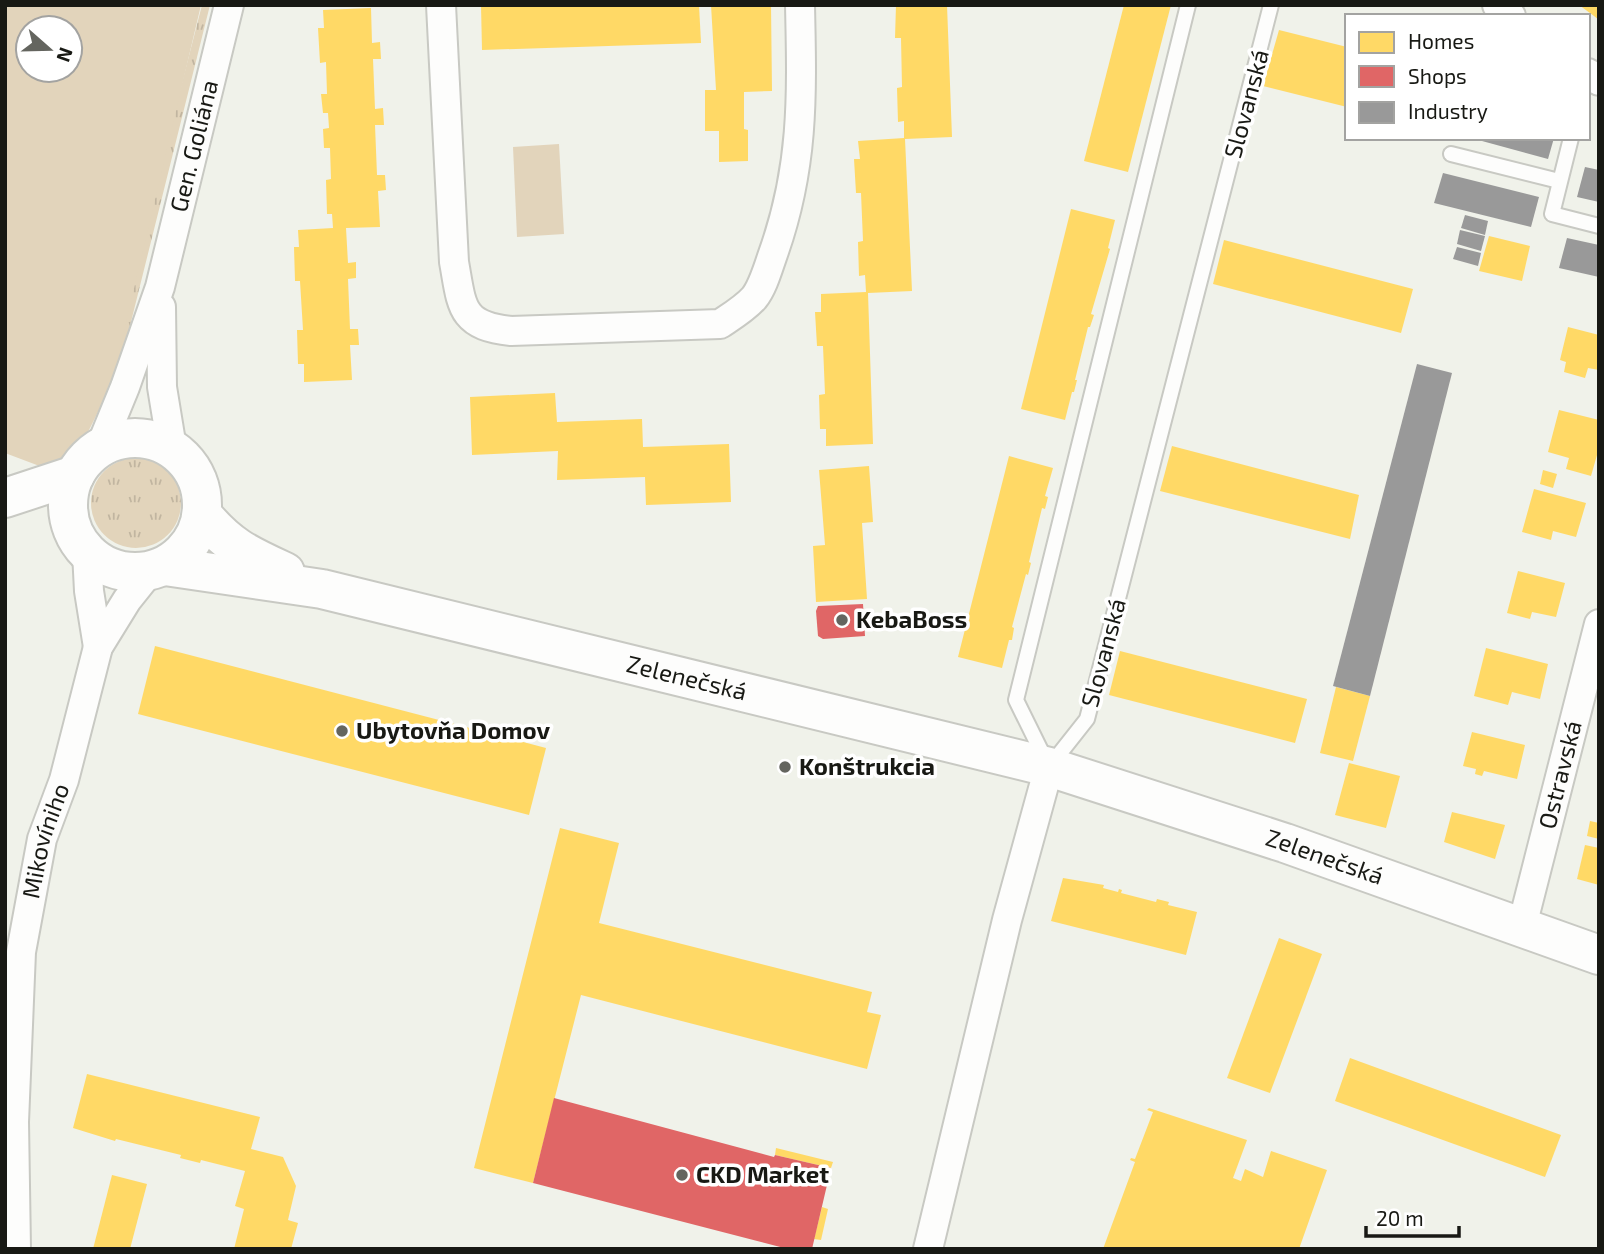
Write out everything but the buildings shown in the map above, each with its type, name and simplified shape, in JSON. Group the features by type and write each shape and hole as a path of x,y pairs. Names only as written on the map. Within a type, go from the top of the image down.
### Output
{"street":[{"name":"Gen. Goliána","path":"88,461 125,387 160,287 229,5"},
{"path":"441,5 454,262 461,298 471,319 489,328 511,331 720,324 739,312 756,296 785,221 798,158 802,98 800,5"},
{"name":"Gen. Goliána","path":"160,287 162,387 172,448"},
{"path":"5,501 88,461 111,442 136,437 160,442 182,456 196,477 203,501 198,530 190,544 178,557 158,568"},
{"path":"80,539 68,501 88,461"},
{"name":"Zelenečská","path":"5,501 80,539 111,567 138,572 158,568 322,589 1049,767 1285,843 1599,955"},
{"name":"Zelenečská","path":"202,514 219,535 241,552 322,589"},
{"name":"Mikovíniho","path":"80,539 98,647"},
{"name":"Mikovíniho","path":"16,1249 10,1079 12,1003 42,839 64,780 98,647 127,600 158,568"},
{"name":"Ostravská","path":"1522,926 1599,624"},
{"path":"928,1249 1007,920 1049,767"}],"lane":[{"path":"1049,767 1016,699 1188,5"},
{"name":"Slovanská","path":"1049,767 1087,719 1270,5"},
{"path":"1570,140 1552,214 1599,226"},
{"path":"1451,154 1559,181"}],"green space":[{"path":"5,5 201,5 111,386 66,476 5,453"},
{"path":"202,5 210,5 117,378 92,374 139,251"},
{"path":"559,144 564,234 517,237 513,147"},
{"path":"127,458 145,458 161,465 174,478 181,494 181,512 174,528 161,541 145,548 127,548 111,541 98,528 91,512 91,494 98,478 111,465"}],"place":[{"name":"KebaBoss","path":"842,620"},
{"name":"Ubytovňa Domov","path":"342,731"},
{"name":"Konštrukcia","path":"785,767"},
{"name":"CKD Market","path":"682,1175"}]}
